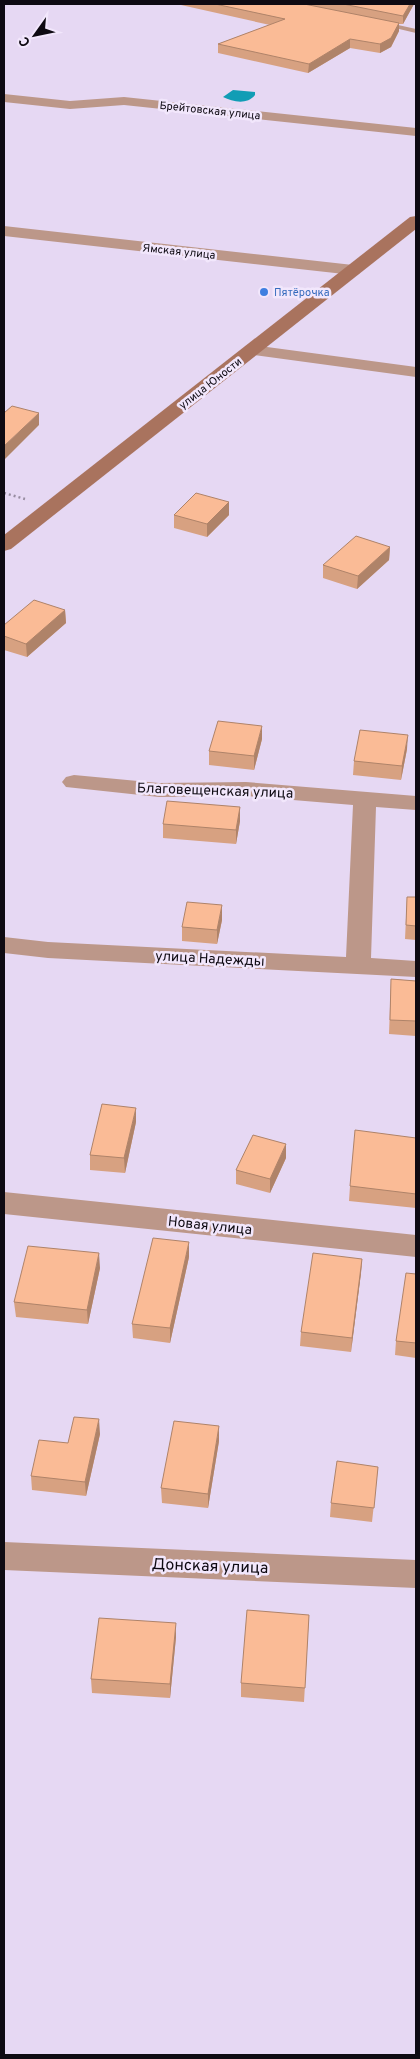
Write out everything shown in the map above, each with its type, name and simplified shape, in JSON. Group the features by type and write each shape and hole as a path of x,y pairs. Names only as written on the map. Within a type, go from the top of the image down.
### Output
{"street":[{"name":"Брейтовская улица","path":"4,98 70,105 124,101 416,132"},
{"name":"улица Юности","path":"4,545 416,221"},
{"name":"Ямская улица","path":"4,231 353,270"},
{"path":"252,350 416,372"},
{"name":"Благовещенская улица","path":"74,782 159,790 246,789 416,803"},
{"path":"358,965 365,799"},
{"name":"улица Надежды","path":"4,945 48,950 416,969"},
{"name":"Новая улица","path":"4,1203 416,1246"},
{"name":"Донская улица","path":"4,1556 416,1574"}],"lane":[{"path":"368,21 416,31"}],"water":[{"path":"233,90 255,92 255,95 248,100 240,102 223,97"}],"building":[{"path":"215,4 304,4 399,23 391,38 380,44 350,39 309,64 218,44 285,19"},
{"path":"343,4 410,4 403,16"},
{"path":"12,406 39,413 4,446 4,413"},
{"path":"196,493 229,502 207,524 174,515"},
{"path":"356,536 390,547 358,576 323,565"},
{"path":"34,600 65,610 26,644 4,636 4,625"},
{"path":"218,721 262,726 254,756 209,751"},
{"path":"360,730 408,735 402,766 354,761"},
{"path":"167,801 240,807 236,830 163,824"},
{"path":"407,897 416,897 416,926 406,925"},
{"path":"187,902 222,905 217,930 182,927"},
{"path":"391,979 416,981 416,1021 390,1020"},
{"path":"102,1104 136,1108 124,1158 90,1155"},
{"path":"355,1130 416,1138 416,1194 350,1186"},
{"path":"253,1135 286,1144 270,1179 236,1170"},
{"path":"153,1238 189,1242 170,1328 132,1324"},
{"path":"28,1246 99,1253 87,1310 14,1302"},
{"path":"313,1253 362,1259 352,1338 301,1332"},
{"path":"406,1273 416,1274 416,1343 396,1341"},
{"path":"74,1417 99,1419 85,1482 31,1476 39,1440 68,1443"},
{"path":"174,1421 219,1426 208,1494 161,1488"},
{"path":"337,1461 378,1467 374,1508 331,1503"},
{"path":"247,1610 309,1615 305,1688 241,1683"},
{"path":"99,1618 176,1623 170,1684 91,1679"}],"place":[{"name":"Пятёрочка","path":"264,292"}]}
